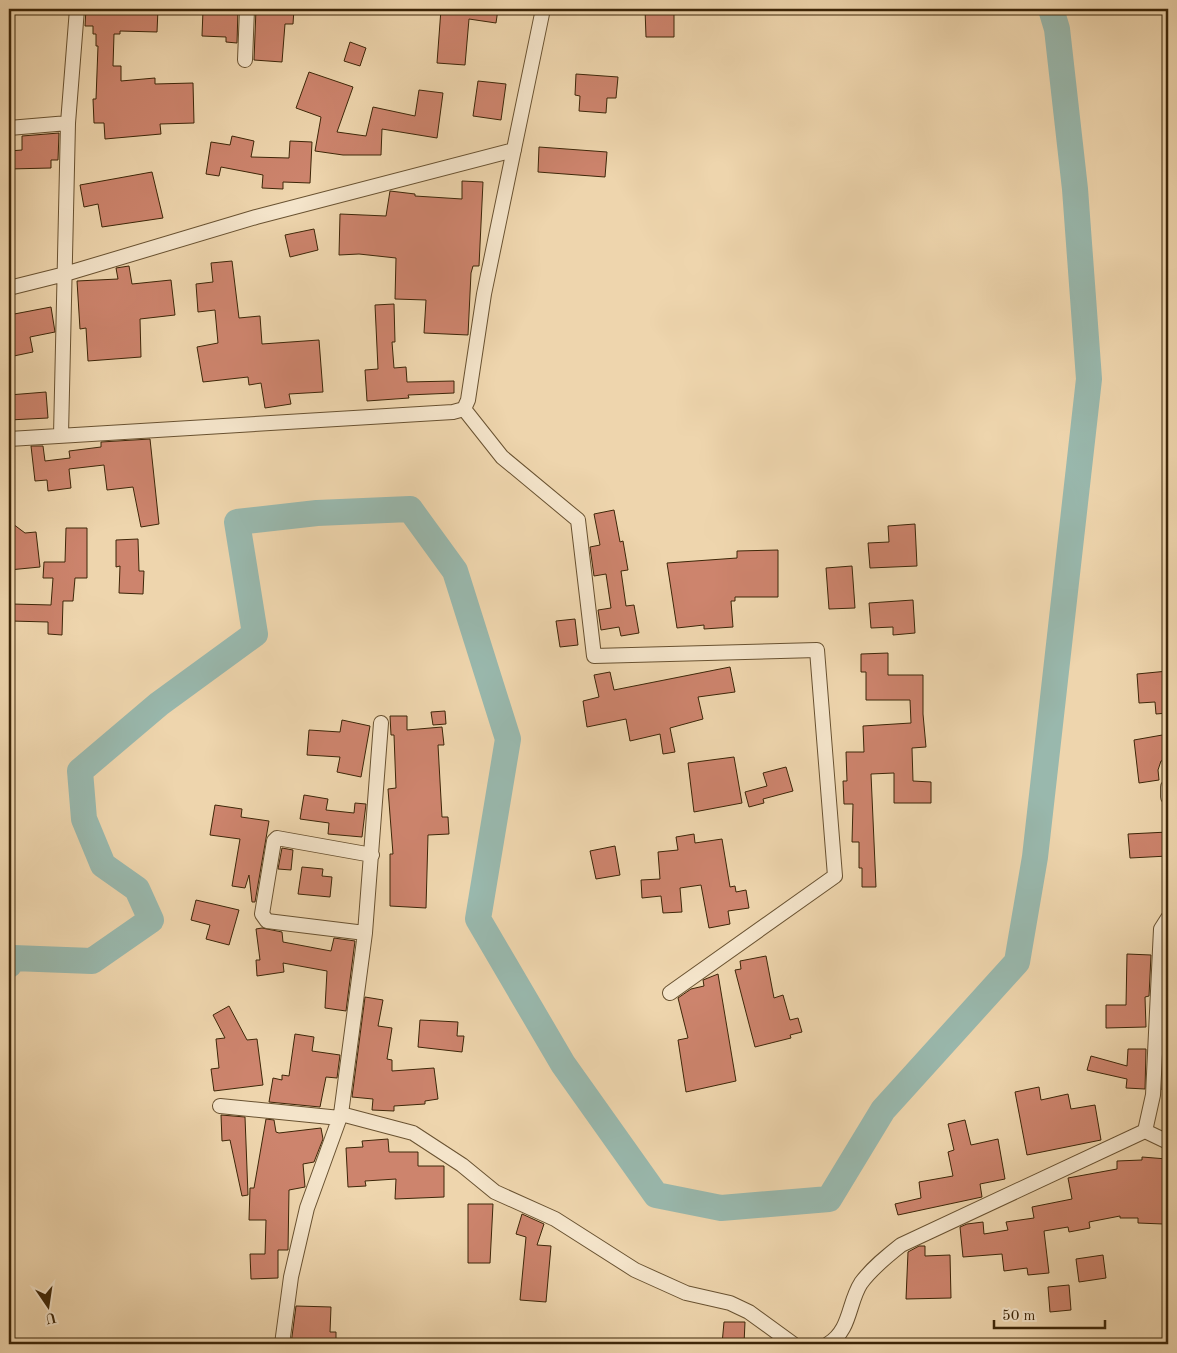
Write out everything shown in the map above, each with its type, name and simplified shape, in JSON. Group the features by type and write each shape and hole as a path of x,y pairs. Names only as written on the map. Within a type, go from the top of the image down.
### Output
{"street":[{"path":"62,435 68,123 77,9"},
{"path":"245,60 247,9"},
{"path":"464,409 468,400 484,294 543,9"},
{"path":"9,128 68,123"},
{"path":"9,288 64,274 256,217 514,150"},
{"path":"9,439 453,412 464,409"},
{"path":"464,409 502,457 578,520 594,656 817,650 835,876 670,993"},
{"path":"282,1344 291,1277 307,1208 340,1116 365,932 380,723"},
{"path":"1168,787 1168,798"},
{"path":"365,932 267,921 262,914 274,842 277,838 372,855"},
{"path":"1144,1131 1153,1095 1161,929 1168,918"},
{"path":"220,1106 340,1116 413,1133 462,1165 495,1192 555,1219 635,1270 686,1293 730,1303 749,1312 793,1344"},
{"path":"828,1344 835,1340 849,1319 860,1284 872,1269 901,1244 1144,1131 1168,1142"}],"building":[{"path":"86,9 158,9 157,32 120,31 120,34 114,34 113,66 121,66 121,81 155,78 155,84 193,83 194,123 160,124 161,134 105,139 104,123 94,123 93,99 96,99 98,46 96,46 96,34 93,34 93,26 85,26"},
{"path":"227,9 238,9 237,43 226,42 226,37 202,36 203,10 227,11"},
{"path":"256,9 294,9 293,24 285,24 282,62 254,60"},
{"path":"441,9 498,9 496,23 469,19 465,65 437,63"},
{"path":"645,9 674,9 674,37 646,37"},
{"path":"350,42 366,48 360,66 344,61"},
{"path":"309,72 353,87 337,132 366,136 373,107 415,116 419,90 443,93 437,138 382,129 381,155 343,155 315,151 321,117 296,108"},
{"path":"576,74 618,77 616,98 607,98 606,113 579,111 580,96 575,95"},
{"path":"478,81 506,84 501,120 473,116"},
{"path":"59,133 58,160 51,160 51,168 9,169 9,151 22,150 22,136"},
{"path":"232,136 254,141 251,157 289,158 290,141 312,142 310,183 283,182 283,189 262,188 263,175 221,167 219,176 206,174 211,142 230,145"},
{"path":"539,147 607,152 605,177 538,172"},
{"path":"152,172 163,218 102,227 98,204 84,207 80,185"},
{"path":"462,181 483,182 479,266 473,266 471,273 468,335 424,333 426,300 395,299 396,258 359,254 339,255 340,214 386,216 390,191 415,194 415,196 462,199"},
{"path":"314,229 318,250 290,257 285,235"},
{"path":"232,261 239,318 260,316 262,344 319,340 323,392 289,394 291,404 265,408 261,383 249,385 248,377 203,382 197,347 218,343 215,310 198,312 196,284 213,282 211,263"},
{"path":"129,266 132,284 171,280 175,315 140,319 141,357 88,361 86,328 80,329 77,281 118,279 116,268"},
{"path":"394,304 395,342 392,342 394,368 406,367 407,382 454,381 454,393 408,395 409,398 367,401 365,370 378,369 375,305"},
{"path":"51,307 55,332 30,337 33,352 9,357 9,315"},
{"path":"46,392 48,418 9,420 9,395"},
{"path":"150,439 159,524 141,527 133,487 107,490 104,465 69,469 71,488 48,491 47,480 35,481 31,446 43,446 45,461 70,458 69,451 101,447 101,442"},
{"path":"614,510 620,542 623,541 628,570 621,571 626,606 634,605 639,633 621,636 619,627 601,630 598,610 611,608 606,574 594,576 590,547 600,545 594,514"},
{"path":"9,521 25,533 36,532 40,567 9,570"},
{"path":"915,524 917,566 870,568 868,543 889,542 888,526"},
{"path":"66,528 87,528 87,578 75,578 73,601 63,601 62,635 48,634 48,622 11,621 12,604 51,605 53,578 43,578 44,562 65,562"},
{"path":"138,539 139,571 144,571 143,594 119,593 120,566 116,567 116,540"},
{"path":"778,550 778,597 735,597 735,601 731,601 733,627 704,629 704,625 677,628 667,563 737,558 737,551"},
{"path":"852,566 855,608 829,609 826,568"},
{"path":"913,600 915,633 893,635 893,627 871,628 869,603"},
{"path":"575,619 578,645 560,647 556,621"},
{"path":"888,653 888,675 923,675 923,714 926,747 912,748 913,781 931,782 931,803 894,803 894,773 871,774 876,887 862,887 862,868 859,868 859,842 852,842 853,804 844,804 843,781 847,781 846,752 864,752 863,726 911,723 910,700 866,700 866,672 861,672 861,654"},
{"path":"730,667 735,692 698,697 703,719 670,728 675,752 663,754 660,734 630,741 626,719 587,727 583,701 599,697 594,675 610,672 614,690"},
{"path":"1168,671 1168,713 1156,714 1155,702 1139,703 1137,674"},
{"path":"445,711 446,724 433,725 431,712"},
{"path":"390,716 407,716 407,730 442,727 444,745 438,745 442,817 448,817 449,834 428,835 426,908 390,906 390,854 393,854 388,789 396,788 394,735 391,735"},
{"path":"342,720 370,726 361,777 337,772 340,757 307,755 309,730 340,732"},
{"path":"1168,734 1168,759 1161,761 1158,770 1159,780 1139,783 1134,740"},
{"path":"734,757 742,803 694,812 688,763"},
{"path":"786,767 793,791 763,799 764,803 749,807 745,792 767,786 763,773"},
{"path":"304,795 328,799 326,810 354,813 355,803 366,804 362,837 328,834 329,823 300,819"},
{"path":"215,805 242,809 241,817 269,821 255,902 252,902 249,875 245,888 232,886 240,839 210,835"},
{"path":"1168,832 1168,856 1130,858 1128,834"},
{"path":"694,834 695,843 722,839 730,887 735,886 736,892 746,890 749,908 728,911 730,924 709,928 701,885 680,888 682,912 663,913 661,896 642,898 641,880 660,879 658,852 678,850 676,837"},
{"path":"615,846 620,875 596,879 590,851"},
{"path":"282,848 293,850 291,870 278,869"},
{"path":"302,867 323,869 322,876 332,877 330,897 298,894"},
{"path":"196,900 239,910 229,945 206,939 210,925 191,920"},
{"path":"262,928 282,932 283,942 331,951 334,938 355,941 346,1011 325,1008 327,971 283,963 284,972 257,976 256,960 260,960 256,929"},
{"path":"1127,954 1151,955 1149,996 1145,997 1146,1027 1106,1028 1106,1005 1126,1005"},
{"path":"766,956 774,998 783,995 790,1020 798,1018 802,1032 790,1035 791,1038 755,1047 735,970 741,969 740,961"},
{"path":"718,974 736,1081 686,1092 678,1040 688,1038 678,998 691,989 704,986 703,980"},
{"path":"365,997 383,1000 378,1026 392,1028 387,1059 392,1060 392,1071 434,1068 438,1099 425,1101 425,1104 394,1106 394,1111 372,1110 373,1099 352,1097"},
{"path":"229,1006 247,1040 257,1039 263,1085 214,1091 211,1069 219,1068 216,1039 225,1038 213,1015"},
{"path":"420,1020 458,1022 457,1036 464,1036 462,1052 418,1047"},
{"path":"295,1034 314,1037 312,1051 340,1055 337,1078 326,1077 320,1107 269,1102 273,1078 282,1080 282,1075 289,1076"},
{"path":"1128,1049 1146,1049 1145,1089 1126,1088 1127,1079 1087,1070 1091,1056 1127,1066"},
{"path":"1164,1050 1168,1050 1168,1090 1162,1090"},
{"path":"1039,1087 1041,1100 1068,1094 1071,1109 1095,1105 1101,1140 1027,1155 1015,1092"},
{"path":"221,1115 245,1117 248,1195 242,1196 230,1140 222,1141"},
{"path":"266,1119 274,1120 276,1132 279,1133 321,1128 323,1139 314,1162 303,1164 305,1187 289,1190 288,1250 278,1250 278,1278 251,1279 250,1254 265,1254 266,1220 249,1220 250,1188 254,1188"},
{"path":"965,1120 971,1145 998,1139 1005,1179 980,1184 982,1197 898,1215 895,1204 921,1198 919,1182 953,1176 948,1152 954,1150 948,1124"},
{"path":"388,1139 389,1152 418,1152 418,1166 444,1166 444,1197 395,1199 396,1179 365,1181 366,1186 348,1187 346,1148 363,1147 362,1141"},
{"path":"1142,1157 1167,1159 1163,1224 1138,1223 1138,1218 1120,1218 1120,1216 1089,1222 1090,1228 1069,1232 1068,1227 1044,1231 1049,1273 1028,1275 1027,1268 1004,1271 1002,1254 963,1257 960,1227 983,1222 984,1234 1008,1230 1006,1222 1034,1218 1032,1207 1072,1199 1068,1178 1117,1169 1117,1161 1142,1160"},
{"path":"468,1204 493,1204 490,1263 468,1263"},
{"path":"522,1214 544,1224 537,1245 551,1246 546,1302 520,1300 526,1237 516,1234"},
{"path":"919,1246 925,1246 925,1256 950,1255 951,1298 906,1299 908,1252"},
{"path":"1103,1255 1106,1278 1079,1282 1076,1259"},
{"path":"1069,1285 1071,1310 1050,1312 1048,1287"},
{"path":"296,1306 331,1307 330,1332 336,1332 336,1344 291,1344"},
{"path":"724,1322 745,1322 744,1344 722,1344"}],"waterway":[{"path":"9,965 13,958 92,961 151,920 137,889 103,865 84,819 80,771 159,704 255,634 237,522 317,513 410,509 455,571 508,739 478,919 563,1064 656,1195 721,1208 829,1199 883,1110 1017,962 1035,857 1089,379 1075,189 1057,29 1051,9"}]}
